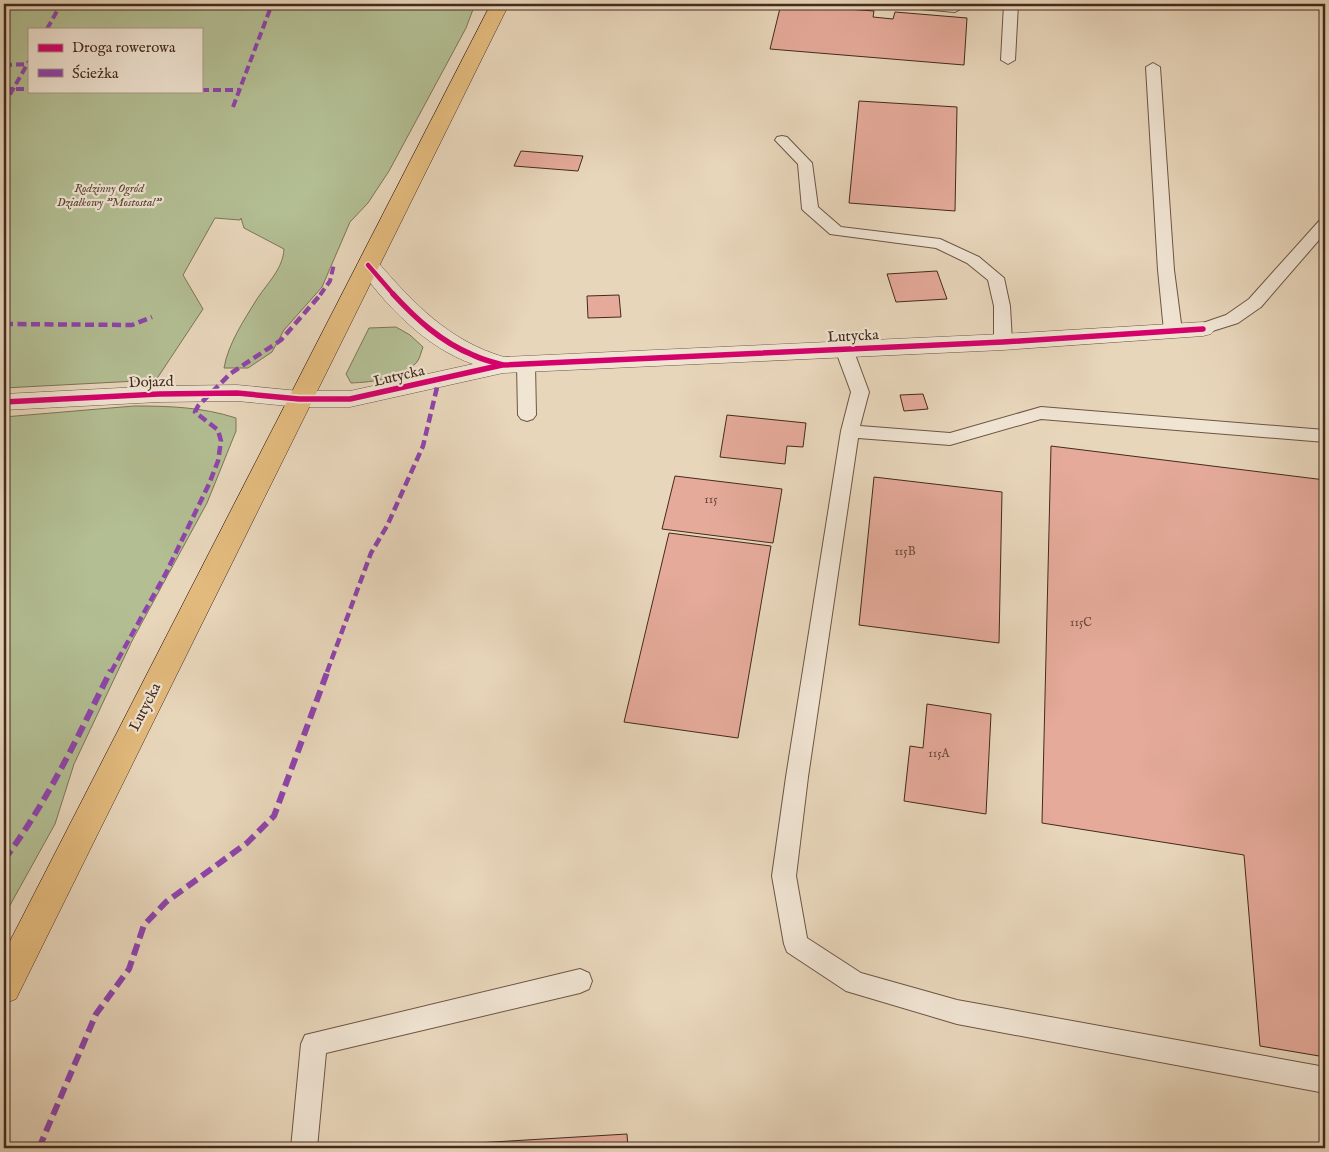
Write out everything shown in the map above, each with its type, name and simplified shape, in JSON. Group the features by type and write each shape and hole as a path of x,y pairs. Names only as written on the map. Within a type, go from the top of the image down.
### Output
{"main road":[{"name":"Lutycka","path":"4,988 299,399 500,4"}],"street":[{"name":"Lutycka","path":"368,265 403,307 440,338 470,354 514,364"},
{"name":"Lutycka","path":"299,399 350,399 514,364 1003,342 1203,329"},
{"name":"Dojazd","path":"4,402 159,394 237,393 299,399"}],"lane":[{"path":"909,4 955,8"},
{"path":"1008,60 1011,4"},
{"path":"1153,67 1166,270 1173,331"},
{"path":"782,140 805,163 810,209 836,231 940,244 974,260 996,278 1002,306 1003,342"},
{"path":"1203,329 1232,319 1255,303 1325,224"},
{"path":"844,349 860,392 850,431 797,777 784,876 796,944 855,983 957,1012 1325,1080"},
{"path":"514,364 527,415"},
{"path":"850,431 950,439 1041,413 1325,436"},
{"path":"304,1148 314,1044 580,981"}],"green space":[{"name":"Rodzinny Ogród Działkowy \"Mostostal\"","path":"4,4 475,4 466,28 389,171 368,203 350,222 322,287 284,330 272,352 248,368 224,368 237,332 278,269 284,249 244,228 241,218 240,220 215,218 183,275 203,309 156,380 4,388"},
{"path":"396,327 410,335 423,347 417,362 395,376 368,382 351,383 346,374 369,328"},
{"path":"134,406 160,406 211,411 236,418 236,431 207,503 132,641 74,764 55,824 4,916 4,417"}],"building":[{"path":"781,4 874,11 873,17 893,19 895,12 967,18 964,65 770,49"},
{"path":"859,101 957,107 955,211 849,203"},
{"path":"521,151 583,156 578,171 514,166"},
{"path":"937,271 947,299 896,302 887,274"},
{"path":"619,295 621,317 588,318 587,296"},
{"path":"923,394 928,409 904,411 900,395"},
{"path":"727,415 806,423 803,447 787,446 785,464 720,457"},
{"path":"1051,446 1325,480 1325,1057 1260,1046 1244,855 1042,823"},
{"path":"675,476 782,489 773,543 662,529"},
{"path":"874,477 1002,492 999,643 859,625"},
{"path":"669,533 771,546 738,738 624,722"},
{"path":"927,704 991,714 986,814 904,801 910,746 923,748"},
{"path":"627,1134 628,1148 392,1148"}],"marked path":[{"path":"48,28 61,4"},
{"path":"233,107 272,4"},
{"path":"4,105 28,63"},
{"path":"4,65 27,64"},
{"path":"4,89 28,89"},
{"path":"202,90 238,90"},
{"path":"4,860 23,835 55,782 124,645 166,573 214,472 220,451 220,435 215,427 195,412 198,406 230,374 281,340 325,289 330,281 334,264"},
{"path":"4,324 132,325 152,317"},
{"path":"39,1148 96,1014 129,969 144,925 166,902 247,843 274,816 371,553 387,526 423,446 439,379"}],"cycle path":[{"path":"368,265 390,291 426,327 454,346 474,356 503,365 1003,342 1203,329"},
{"path":"4,402 159,394 237,393 299,399 350,399 502,365"}]}
